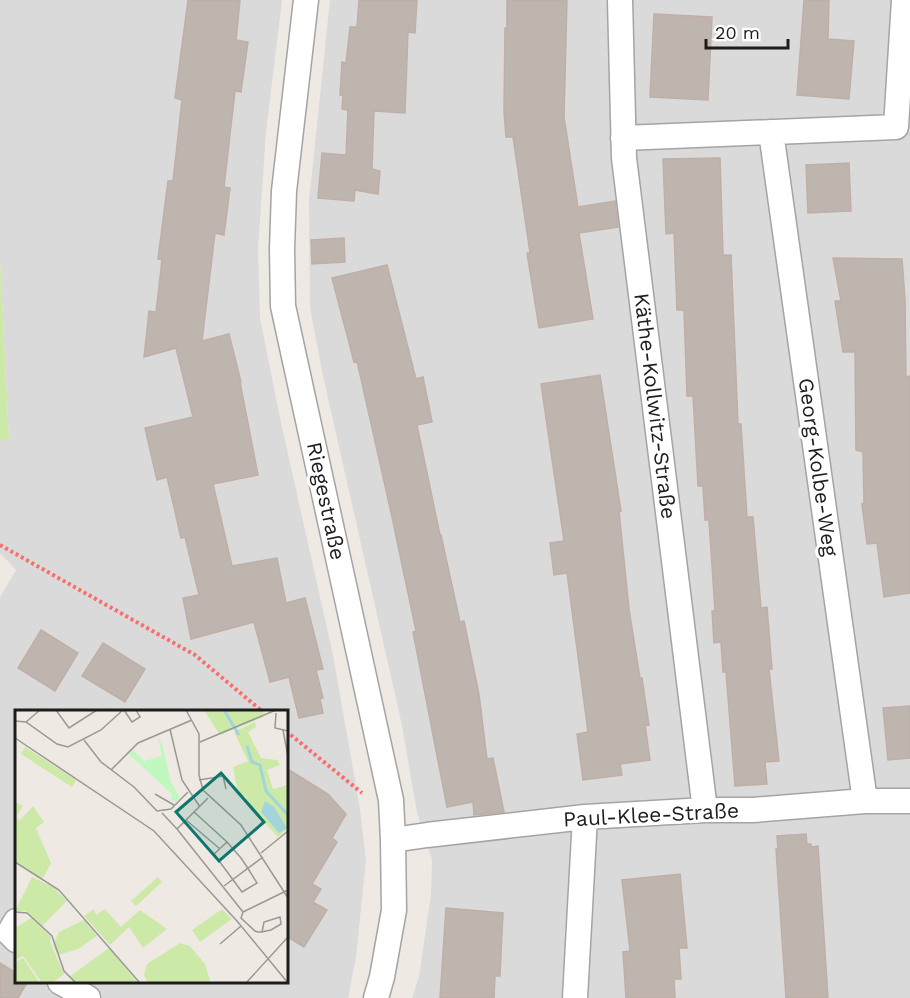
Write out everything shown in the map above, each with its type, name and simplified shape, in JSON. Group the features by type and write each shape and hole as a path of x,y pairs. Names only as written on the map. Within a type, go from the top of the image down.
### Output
{"street":[{"name":"Riegestraße","path":"306,0 284,191 283,306 391,800 394,910 376,998"},
{"name":"Käthe-Kollwitz-Straße","path":"620,0 624,158 705,810"},
{"path":"623,138 896,127 904,0"},
{"name":"Georg-Kolbe-Weg","path":"771,132 865,801"},
{"name":"Paul-Klee-Straße","path":"393,840 585,817 705,810 753,810 865,801 910,801"},
{"path":"575,998 585,817"},
{"path":"15,923 9,933 15,939"},
{"path":"63,983 88,998"}],"path":[{"path":"0,545 195,655 262,710"},
{"path":"288,733 373,802 391,800"}],"shaded area":[{"path":"0,0 282,0 266,132 258,249 260,318 333,655 360,809 366,860 356,957 348,998 0,998 0,597 16,570 0,553 0,441 9,439 0,260"},
{"path":"330,0 910,0 910,998 412,998 419,977 431,894 432,860 417,812 401,721 323,376 310,308 309,201"}],"green space":[{"path":"0,260 9,439 0,441"}],"building":[{"path":"188,0 240,0 236,40 248,42 241,92 235,91 224,187 230,188 224,235 215,233 202,341 229,334 241,382 258,475 213,484 232,566 277,558 286,603 305,598 323,669 316,670 323,698 320,699 323,713 299,718 289,677 270,682 254,622 191,639 183,598 199,595 185,537 181,538 167,477 157,480 145,428 193,417 176,348 144,357 149,311 156,312 162,260 158,259 168,181 173,181 182,100 175,98"},
{"path":"359,0 417,0 415,33 408,32 405,113 374,111 372,169 380,171 378,194 355,190 354,201 318,198 322,153 346,155 348,110 342,109 343,95 340,95 342,62 346,63 350,27 357,27"},
{"path":"507,0 567,0 564,117 578,207 615,201 618,227 579,233 593,319 539,328 513,137 506,137 504,112"},
{"path":"804,0 829,0 828,39 854,41 849,99 797,95"},
{"path":"654,14 712,17 708,100 650,97"},
{"path":"720,158 723,255 731,255 738,424 741,424 747,517 753,517 761,608 767,607 772,669 769,669 779,761 765,762 767,784 735,786 726,672 723,672 721,642 714,643 712,611 715,611 709,520 705,520 703,486 698,486 693,396 687,396 684,310 677,310 674,233 666,234 663,159"},
{"path":"849,163 851,211 808,213 806,165"},
{"path":"344,238 345,262 312,264 311,240"},
{"path":"833,258 902,259 906,377 910,376 910,593 884,597 877,543 867,544 862,504 864,503 863,452 856,450 855,352 843,352 835,301 841,301"},
{"path":"387,265 416,379 423,377 432,422 417,425 460,622 464,621 479,694 487,759 493,758 504,812 474,815 473,802 447,807 413,632 416,631 392,517 357,361 354,362 332,278"},
{"path":"600,375 621,511 619,511 629,609 649,725 645,724 650,760 620,764 622,775 583,780 577,734 588,732 567,573 554,575 550,543 564,541 541,384"},
{"path":"41,630 78,653 55,691 18,668"},
{"path":"103,643 145,669 125,702 82,676"},
{"path":"910,706 910,758 888,760 883,708"},
{"path":"288,769 328,794 346,814 332,838 337,842 312,884 321,889 313,902 327,910 304,947 288,937"},
{"path":"806,834 807,844 811,844 811,847 818,846 828,998 786,998 777,836"},
{"path":"680,874 687,948 679,948 681,979 674,979 675,998 626,998 623,952 630,951 622,880"},
{"path":"446,908 503,913 500,976 495,976 494,998 440,998"},
{"path":"0,963 15,972 15,983 27,983 18,998 0,998"}]}
